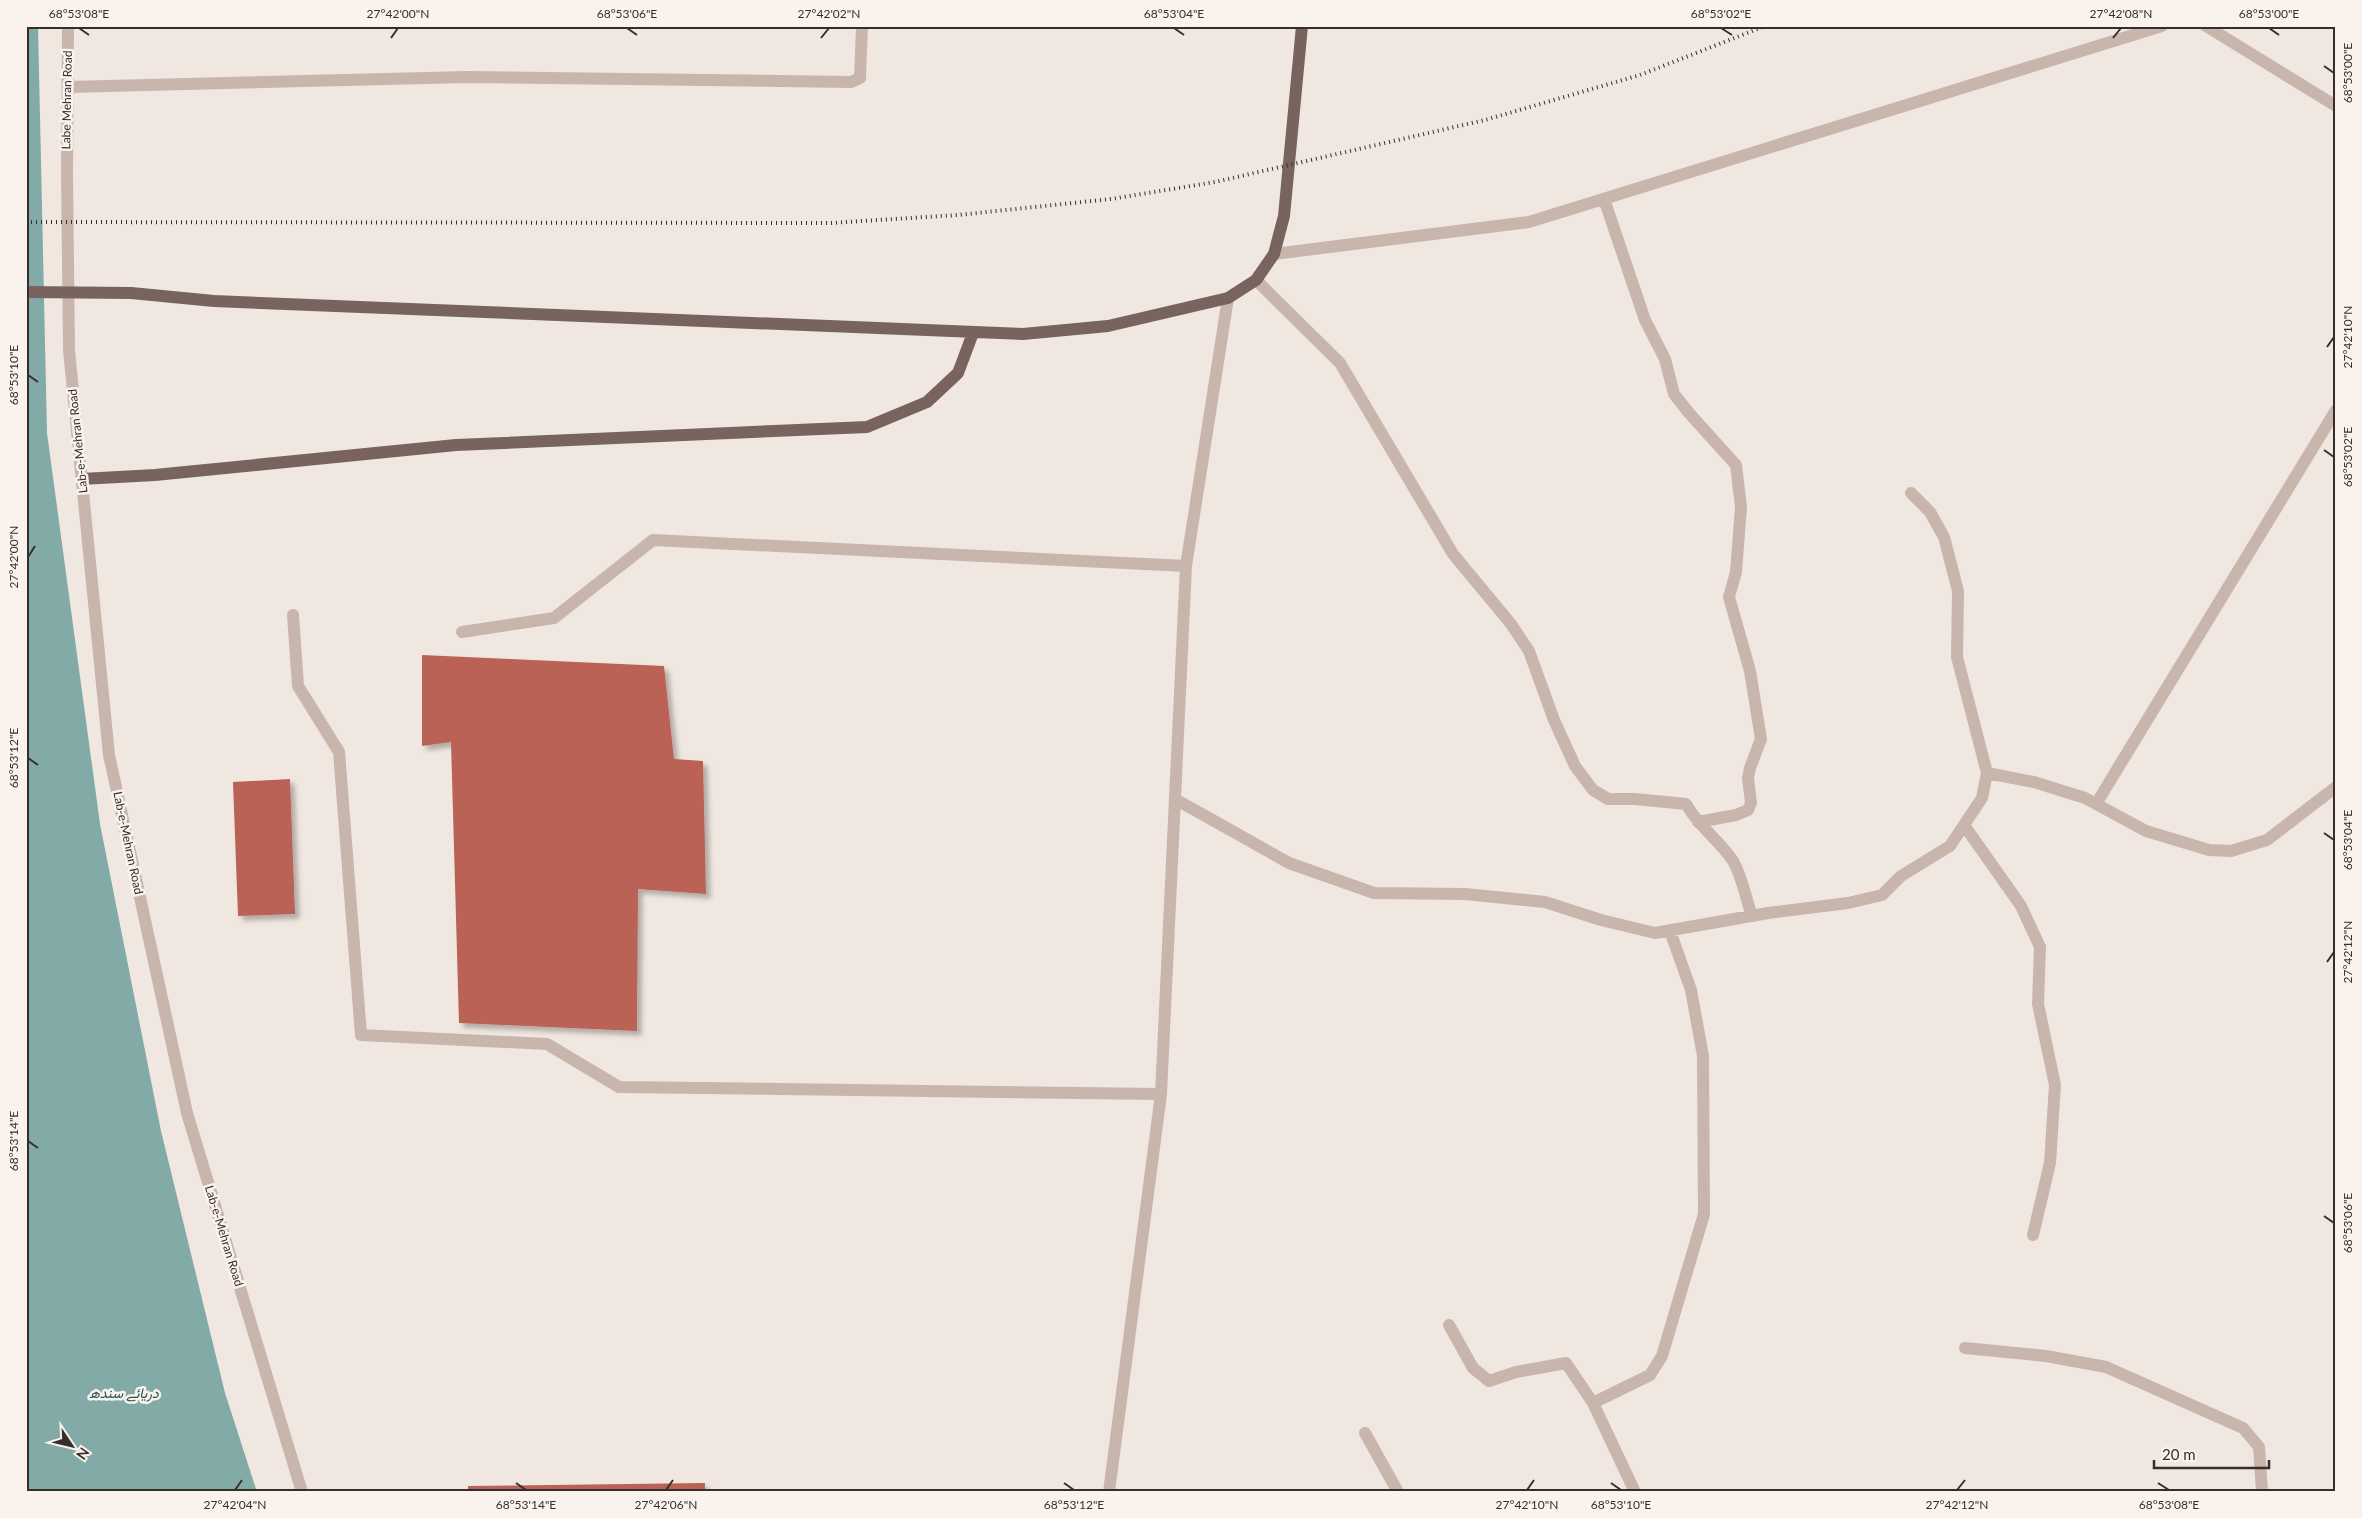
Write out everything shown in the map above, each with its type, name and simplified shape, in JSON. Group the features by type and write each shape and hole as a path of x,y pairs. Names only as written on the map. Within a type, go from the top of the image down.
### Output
{"main road":[{"path":"26,292 131,293 234,302 973,333 1024,334 1108,326 1228,298 1256,280 1274,254 1284,216 1302,26"},
{"path":"82,479 155,476 456,445 867,426 927,402 958,373 973,333"}],"street":[{"name":"Labe Mehran Road","path":"67,174 68,26"},
{"path":"68,86 466,77 851,82 860,78 862,26"},
{"path":"2206,26 2336,106"},
{"path":"1274,254 1529,222 2156,27"},
{"name":"Lab-e-Mehran Road","path":"67,174 69,350 109,755 187,1113 302,1492"},
{"path":"1604,199 1645,320 1665,359 1674,394 1688,413 1736,465 1741,491 1736,572 1730,597 1750,671 1761,739 1748,778 1751,803 1748,810 1736,815 1698,822"},
{"path":"1256,280 1340,363 1453,554 1511,624 1529,651 1554,720 1575,766 1593,790 1608,799 1635,799 1686,804 1698,822 1734,863 1752,916"},
{"path":"1109,1492 1161,1094 1186,566 1228,298"},
{"path":"2096,804 2336,410"},
{"path":"1175,799 1289,863 1374,893 1466,894 1545,902 1601,920 1656,933 1752,916 1848,903 1882,895 1901,876 1950,846 1982,798 1987,773 1957,657 1958,591 1944,537 1930,512 1911,493"},
{"path":"462,632 554,618 653,540 1186,566"},
{"path":"294,615 298,686 339,752 361,1035 546,1044 619,1087 1161,1094"},
{"path":"1987,773 2034,782 2096,804 2146,831 2209,850 2230,851 2267,840 2336,787"},
{"path":"1964,825 2021,906 2040,947 2038,1004 2055,1085 2050,1163 2034,1236"},
{"path":"1593,1403 1650,1375 1662,1356 1704,1214 1703,1056 1691,990 1670,931"},
{"path":"1449,1325 1473,1368 1489,1381 1516,1372 1566,1363 1593,1403 1635,1492"},
{"path":"1965,1348 2046,1356 2106,1367 2243,1428 2259,1447 2262,1492"},
{"path":"1365,1434 1398,1492"}],"water":[{"name":"دریائے سندھ","path":"26,26 38,26 47,433 100,824 161,1131 225,1393 257,1492 26,1492"}],"building":[{"path":"422,655 664,666 674,759 703,761 706,894 638,889 637,1031 459,1023 451,742 422,746"},
{"path":"290,779 295,914 238,916 233,782"},
{"path":"705,1483 705,1492 468,1492 468,1486"}],"railway":[{"path":"26,222 831,223 958,215 1111,199 1215,182 1485,120 1640,75 1765,26"}]}
